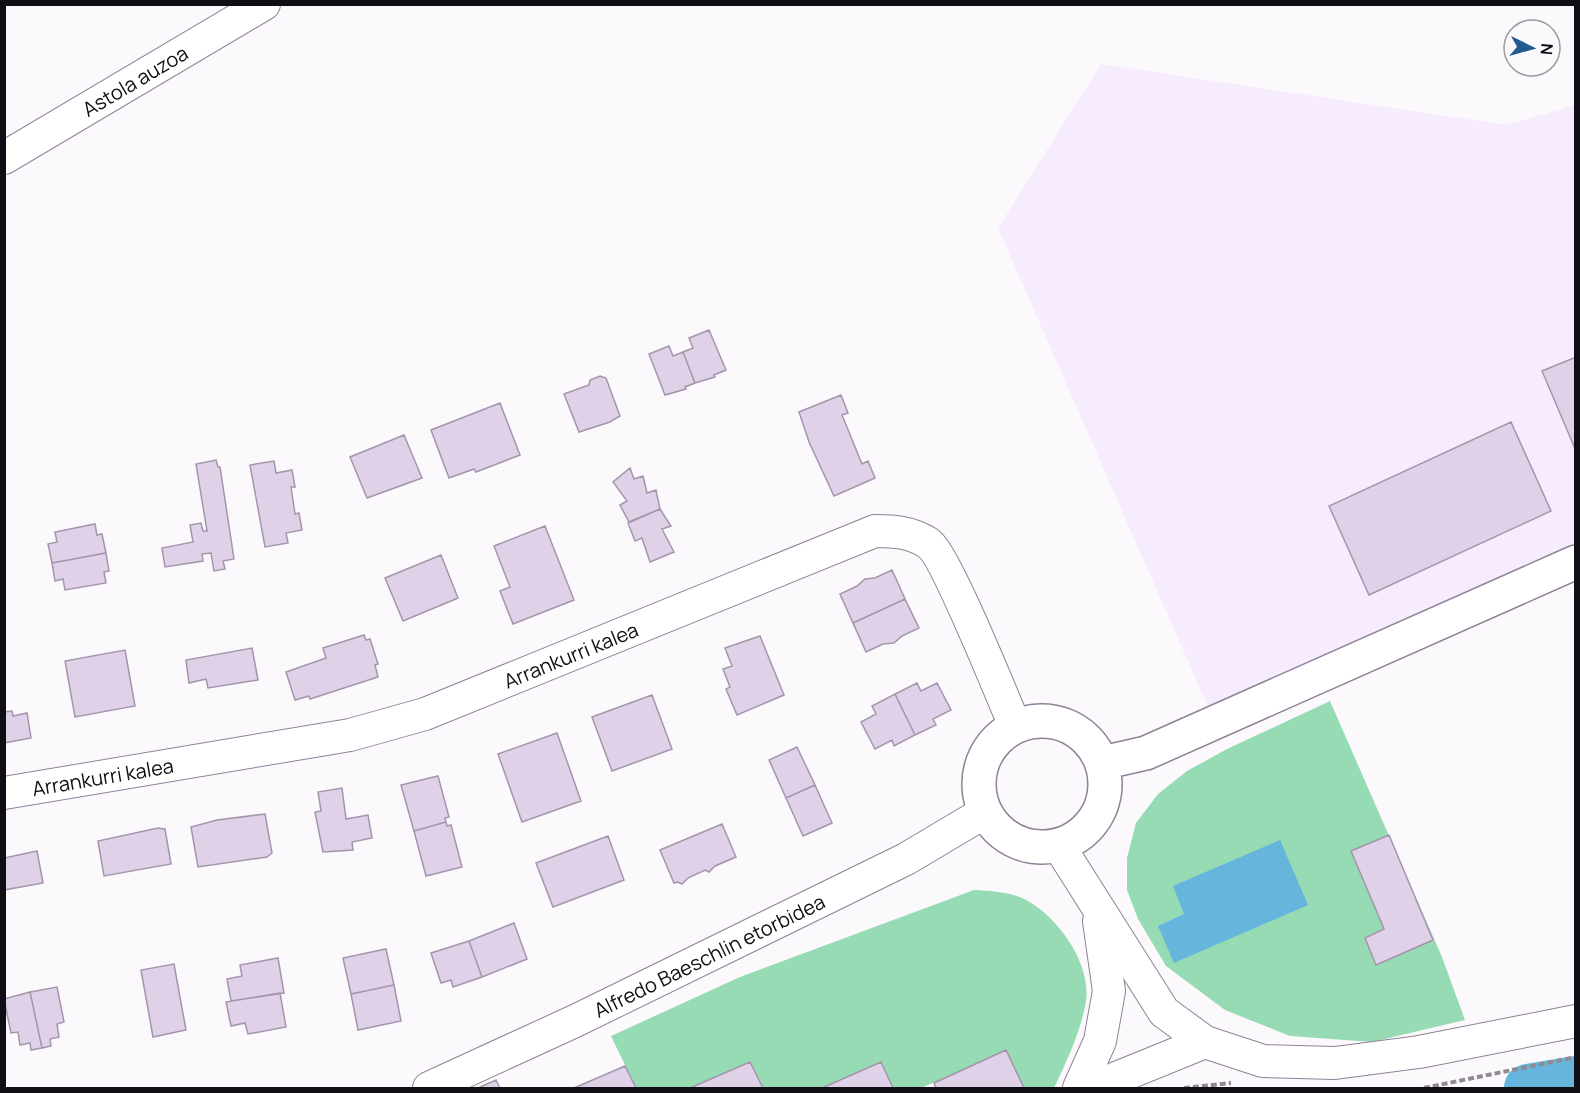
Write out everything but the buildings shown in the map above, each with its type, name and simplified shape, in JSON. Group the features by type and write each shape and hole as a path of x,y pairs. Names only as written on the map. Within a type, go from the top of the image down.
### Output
{"main road":[{"path":"1102,763 1146,753 1575,562"},
{"path":"1036,720 1057,722 1076,730 1092,745 1102,763 1106,784 1103,804 1093,822 1078,837 1059,846 1041,848 1016,842 994,826 985,812 979,792 979,772 986,753 999,737 1015,726 1036,720"}],"street":[{"name":"Astola auzoa","path":"4,158 264,4"},
{"name":"Arrankurri kalea","path":"4,794 350,735 425,714 874,531 903,532 930,544 953,585 1015,726"},
{"name":"Alfredo Baeschlin etorbidea","path":"429,1089 575,1021 906,860 985,812"},
{"path":"1059,846 1164,1012 1205,1042 1263,1062 1335,1063 1419,1052 1575,1021"},
{"path":"1079,1089 1100,1041 1109,991 1097,909"},
{"path":"1102,1089 1109,1081 1205,1042"}],"path":[{"path":"1424,1089 1575,1057"}],"shaded area":[{"path":"1101,64 1506,125 1575,105 1575,560 1215,723 998,228"}],"green space":[{"path":"1330,701 1442,957 1465,1020 1372,1042 1290,1036 1225,1010 1166,966 1138,919 1127,890 1127,858 1136,823 1158,794 1187,771 1227,749"},
{"path":"974,890 1009,894 1028,901 1051,919 1078,957 1086,987 1084,1012 1069,1056 1054,1088 1023,1088 1006,1051 921,1088 893,1088 881,1062 822,1088 763,1088 750,1062 690,1088 636,1088 611,1036 740,977"}],"water":[{"path":"1280,840 1308,905 1174,963 1158,926 1184,914 1173,886"}],"waterway":[{"path":"1528,1088 1576,1080"}]}
